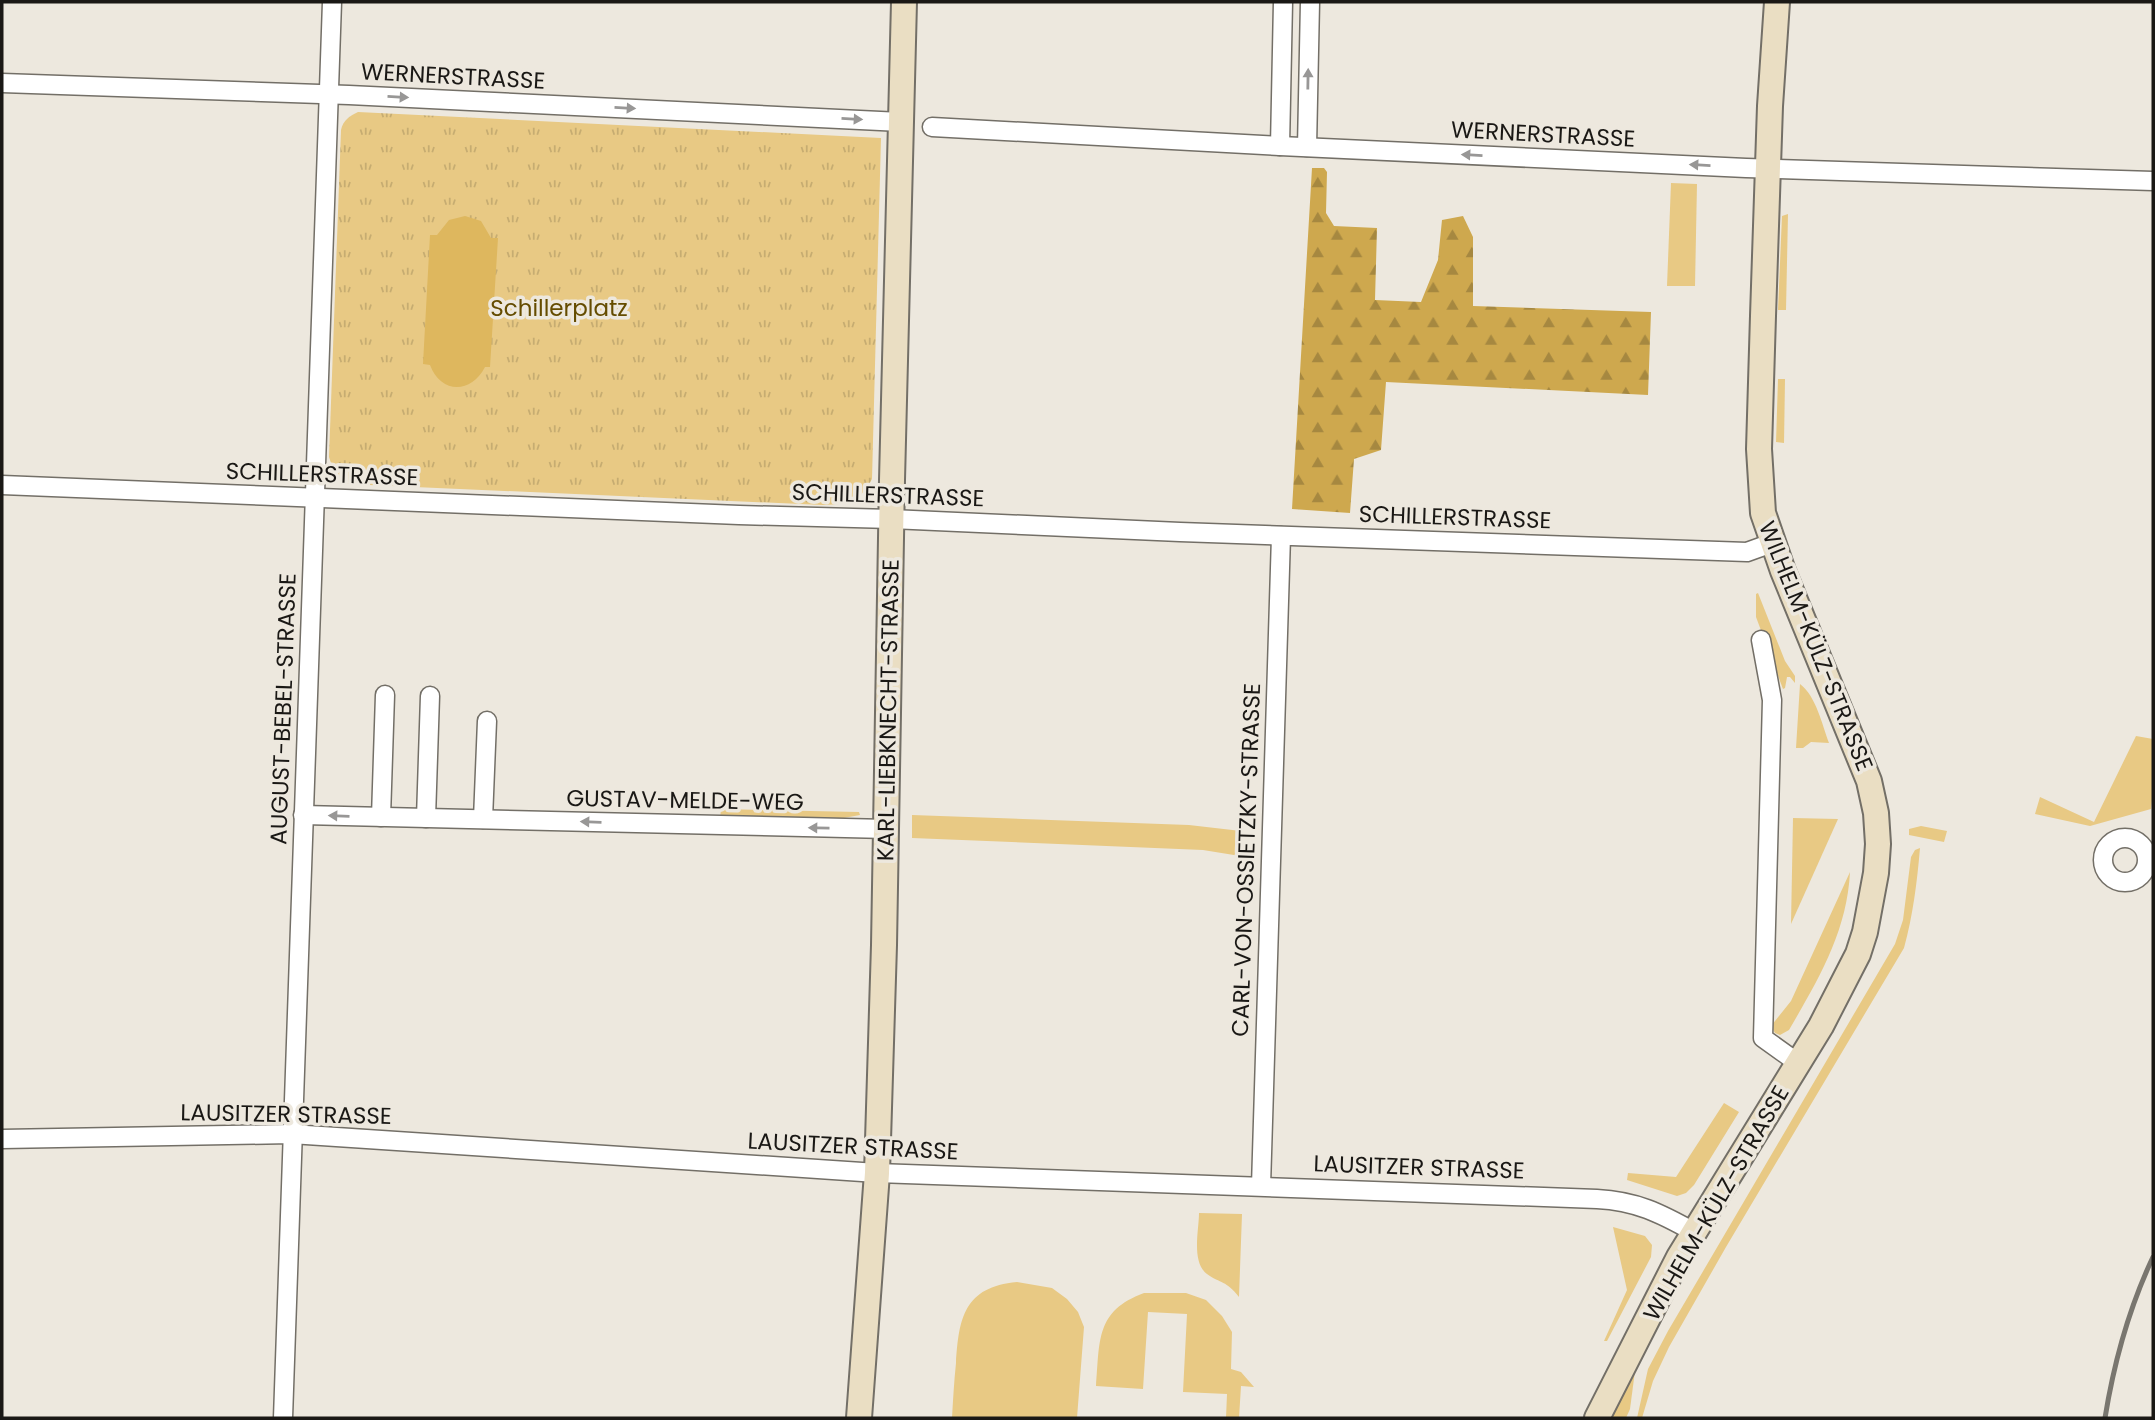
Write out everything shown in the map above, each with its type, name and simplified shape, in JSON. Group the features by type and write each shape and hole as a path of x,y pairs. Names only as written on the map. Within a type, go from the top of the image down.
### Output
{"main road":[{"name":"KARL-LIEBKNECHT-STRASSE","path":"859,1418 877,1173 904,2"},
{"name":"WILHELM-KÜLZ-STRASSE","path":"1597,1418 1679,1257 1832,1005 1858,954 1876,873 1876,813 1870,781 1772,543 1763,513 1759,475 1768,169 1777,2"}],"street":[{"name":"AUGUST-BEBEL-STRASSE","path":"283,1418 332,2"},
{"path":"1280,146 1283,2"},
{"path":"1307,147 1310,2"},
{"name":"WERNERSTRASSE","path":"4,84 329,95 901,122"},
{"name":"WERNERSTRASSE","path":"932,127 1768,169 2153,181"},
{"name":"SCHILLERSTRASSE","path":"2,485 739,516 891,519 1747,552 1772,543"},
{"name":"CARL-VON-OSSIETZKY-STRASSE","path":"1261,1186 1281,536"},
{"name":"WILHELM-KÜLZ-STRASSE","path":"1761,640 1772,700 1763,1038 1798,1063"},
{"path":"381,817 386,695"},
{"path":"426,818 430,696"},
{"path":"483,819 487,721"},
{"name":"GUSTAV-MELDE-WEG","path":"303,815 887,829"},
{"name":"LAUSITZER STRASSE","path":"2,1139 291,1134 877,1173 1620,1200 1638,1205 1694,1232"}],"green space":[{"name":"Schillerplatz","path":"358,112 881,138 872,479 863,493 852,501 823,505 347,484 335,475 329,457 341,130 345,121"},
{"path":"1312,168 1324,168 1327,172 1326,213 1334,226 1377,228 1375,300 1421,302 1438,260 1442,220 1463,216 1473,237 1473,306 1651,312 1648,395 1386,382 1381,450 1354,459 1350,513 1292,509"},
{"path":"1671,183 1697,184 1695,286 1667,286"},
{"path":"1788,214 1786,310 1778,310 1782,216"},
{"path":"1778,379 1785,379 1784,443 1776,442"},
{"path":"1758,593 1785,661 1795,676 1795,683 1787,677 1783,689 1756,617"},
{"path":"1800,684 1814,703 1829,743 1811,742 1803,748 1796,748"},
{"path":"2136,736 2153,739 2151,809 2090,826 2035,814 2040,797 2094,822"},
{"path":"721,809 859,812 860,815 822,822 720,819"},
{"path":"912,815 1189,825 1241,831 1240,856 1203,850 912,838"},
{"path":"1793,818 1838,819 1791,924"},
{"path":"1921,826 1947,831 1944,842 1909,835 1909,829"},
{"path":"1920,848 1914,899 1904,948 1669,1347 1653,1381 1642,1418 1637,1418 1648,1369 1668,1331 1895,944 1903,920 1911,857 1915,850"},
{"path":"1850,872 1843,915 1829,955 1789,1030 1780,1035 1775,1033 1771,1026 1791,1001"},
{"path":"1724,1103 1739,1112 1694,1185 1686,1193 1677,1196 1627,1180 1628,1173 1676,1177"},
{"path":"1199,1213 1242,1214 1239,1297 1227,1285 1202,1269 1197,1254"},
{"path":"1613,1227 1645,1236 1652,1245 1651,1257 1607,1341 1604,1341 1627,1290"},
{"path":"1017,1282 1052,1288 1078,1312 1084,1327 1077,1418 952,1418 959,1332 968,1308 975,1298 986,1290"},
{"path":"1144,1293 1186,1293 1206,1300 1222,1316 1232,1332 1231,1369 1241,1372 1254,1387 1241,1386 1239,1418 1226,1418 1227,1394 1183,1392 1187,1314 1148,1312 1143,1389 1096,1386 1100,1342 1108,1318 1128,1300"},
{"path":"1635,1371 1630,1409 1626,1418 1612,1418"}],"shaded area":[{"path":"465,216 481,221 491,238 498,238 490,367 485,367 472,382 456,387 441,381 430,365 423,364 430,235 437,235 449,220"}],"railway":[{"path":"2105,1418 2123,1336 2153,1257"}]}
